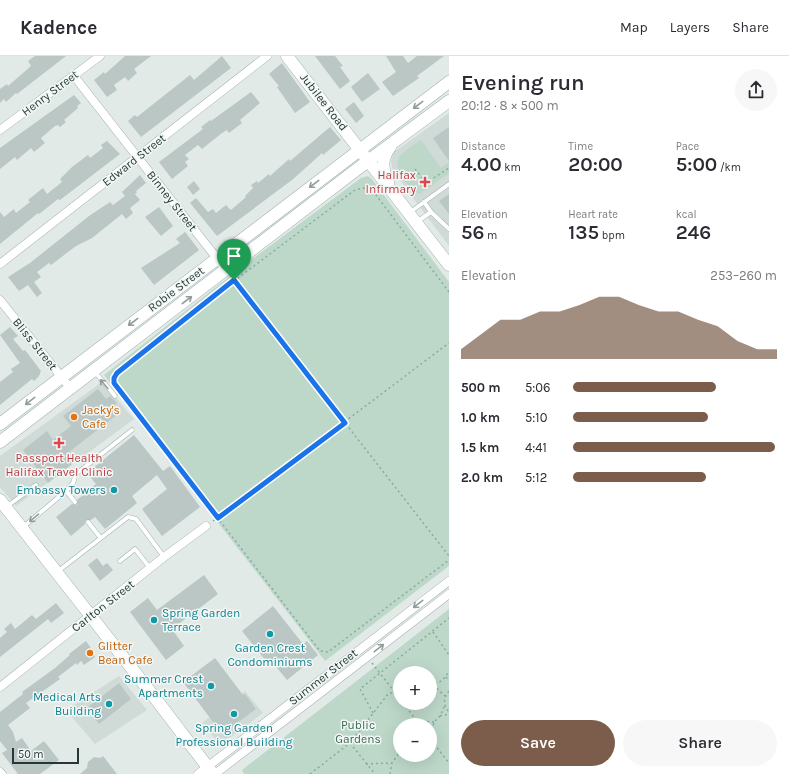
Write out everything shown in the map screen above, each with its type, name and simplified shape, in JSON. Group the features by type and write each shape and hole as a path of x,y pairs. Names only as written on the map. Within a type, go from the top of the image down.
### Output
{"main road":[{"name":"Jubilee Road","path":"287,56 392,192"},
{"name":"Robie Street","path":"0,424 449,82"},
{"name":"Robie Street","path":"0,442 449,101"},
{"path":"393,144 385,154 383,163 384,173 392,192 449,265"},
{"path":"3,504 91,616 208,772"}],"street":[{"name":"Henry Street","path":"0,130 100,56"},
{"name":"Edward Street","path":"0,264 267,56"},
{"name":"Binney Street","path":"74,76 226,270"},
{"name":"Bliss Street","path":"0,300 71,389"},
{"name":"Carlton Street","path":"0,687 151,569 164,557 206,526"},
{"name":"Summer Street","path":"208,772 449,581"},
{"name":"Summer Street","path":"208,772 367,657 449,594"}],"lane":[{"path":"413,218 424,202 449,184"},
{"path":"424,202 431,212 448,224 449,229"},
{"path":"413,218 431,212"},
{"path":"94,371 115,396"},
{"path":"22,528 66,491 73,483 76,474 132,430"},
{"path":"3,504 36,485"},
{"path":"66,491 75,502"},
{"path":"57,572 123,519 128,517 136,519 164,557"},
{"path":"88,522 100,537"},
{"path":"120,561 135,549 151,569"}],"path":[{"path":"415,168 424,180 429,181 449,168"},
{"path":"449,292 373,191 363,188 355,190 234,280 117,373 114,378 114,383 320,651 328,652 449,560"},
{"path":"226,270 449,556"},
{"path":"218,518 449,343"},
{"path":"373,713 360,689 379,672 449,618"},
{"path":"433,631 449,655"},
{"path":"367,657 393,690"},
{"path":"437,683 446,677 449,671"},
{"path":"446,677 449,680"},
{"path":"437,689 445,696"},
{"path":"437,719 440,716 444,705 445,696 449,691"},
{"path":"310,774 350,743 388,694 393,692"},
{"path":"440,716 449,713 444,705"},
{"path":"408,710 415,718"},
{"path":"350,743 375,774"},
{"path":"437,749 449,764"},
{"path":"366,764 392,763 390,774"}],"shaded area":[{"name":"Halifax Infirmary","path":"449,113 449,246 393,171 391,162 394,152"},
{"path":"102,382 134,419 16,506 0,487 0,456"},
{"path":"119,676 147,710 95,744 66,710"},
{"path":"245,691 263,713 220,745 202,723"}],"green space":[{"path":"421,140 441,168 449,162 449,173 420,194 413,190 404,180 399,172 398,161 404,152"},
{"path":"367,176 371,178 449,282 449,566 325,661 104,375 239,269 361,178"},
{"name":"Public Gardens","path":"449,609 449,774 244,774 242,770"}],"building":[{"path":"35,56 66,56 6,102 4,99 0,103 0,89 7,84 8,86 31,66 28,61"},
{"path":"125,56 151,56 134,69 137,73 128,81 125,77 114,85 117,90 107,97 94,80 104,72 105,74"},
{"path":"222,56 231,68 141,137 128,121 135,115 137,117 190,75 194,80"},
{"path":"315,56 335,56 343,66 340,67 350,81 340,89"},
{"path":"386,56 403,56 408,63 417,56 444,56 417,76 419,78 393,96 382,82 396,72"},
{"path":"282,63 310,102 295,113 277,87 279,86 269,74"},
{"path":"368,73 380,89 362,102 351,87"},
{"path":"251,92 260,103 240,120 242,123 229,133 227,130 222,133 202,149 198,145 185,155 189,159 185,162 188,166 172,179 159,162 203,129 201,127 210,120 211,121"},
{"path":"74,95 81,103 77,106 78,108 64,120 66,122 60,127 58,125 55,126 41,138 45,143 34,152 31,148 17,160 15,157 0,169 0,148"},
{"path":"354,102 364,116 356,123 345,109"},
{"path":"330,127 341,140 323,155 322,153 292,180 217,236 190,203 196,198 208,212 213,209 216,213 226,205 231,210 246,197 245,196 253,188 251,185 257,181 258,183 269,174 270,176"},
{"path":"449,127 449,161 433,138"},
{"path":"107,141 120,154 60,200 58,199 39,214 38,213 0,244 0,212 4,217 14,209 16,213 30,202 28,200 43,188 47,194 62,182 60,179 72,167 88,155 90,158 103,148 101,145"},
{"path":"140,175 146,183 136,191 137,192 135,194 140,200 130,208 133,213 126,219 122,214 92,238 76,246 51,265 49,263 37,272 41,277 34,282 42,293 37,297 28,285 19,291 8,277 30,263 89,216 110,202 113,205 125,196 122,192"},
{"path":"194,181 200,189 193,195 187,187"},
{"path":"449,194 449,214 439,201"},
{"path":"159,207 173,226 161,236 145,217"},
{"path":"185,232 199,250 154,285 141,268 180,243 176,239"},
{"path":"10,327 18,336 13,339 23,351 25,350 41,371 39,376 34,381 32,379 0,405 0,382 13,372 11,369 20,363 0,335"},
{"path":"98,389 106,399 110,396 117,403 112,407 118,414 65,455 72,464 48,483 23,450 47,431 53,440 71,426 63,416"},
{"name":"Embassy Towers","path":"134,435 163,471 170,466 200,507 162,536 142,509 167,489 157,475 132,496 137,503 105,529 95,517 91,520 86,520 85,524 71,536 56,517 72,504 77,505 77,500 96,484 87,473"},
{"path":"97,558 103,566 107,563 113,570 100,581 88,565"},
{"name":"Spring Garden Terrace","path":"204,575 218,594 172,629 184,646 166,660 130,612 148,598 157,610"},
{"path":"56,603 64,613 51,623 48,619 0,657 0,638 7,632 4,629 11,623 15,629 32,615 36,619"},
{"path":"273,606 303,644 307,641 318,655 287,680 269,658 266,661 242,631"},
{"path":"86,641 95,657 84,665 81,661 77,665 76,663 58,677 60,679 26,703 30,708 8,725 13,732 16,742 22,738 31,751 44,741 59,760 40,774 18,774 2,753 7,750 0,741 0,712 23,694 22,692 55,668 70,655 69,654"},
{"path":"215,658 243,695 245,694 256,709 222,734 183,682"},
{"name":"Medical Arts Building","path":"119,683 131,699 99,724 87,708"},
{"path":"103,756 117,774 80,774 87,768 88,762 94,757 100,758"}],"place":[{"name":"Halifax Infirmary","path":"425,182"},
{"name":"Jacky's Cafe","path":"74,417"},
{"name":"Passport Health Halifax Travel Clinic","path":"59,443"},
{"name":"Embassy Towers","path":"114,490"},
{"name":"Spring Garden Terrace","path":"154,620"},
{"name":"Garden Crest Condominiums","path":"270,634"},
{"name":"Glitter Bean Cafe","path":"90,653"},
{"name":"Summer Crest Apartments","path":"211,686"},
{"name":"Medical Arts Building","path":"109,704"},
{"name":"Spring Garden Professional Building","path":"234,714"}],"route":[{"path":"234,280 345,423 218,518 114,383 114,378 117,373 234,280"}]}
